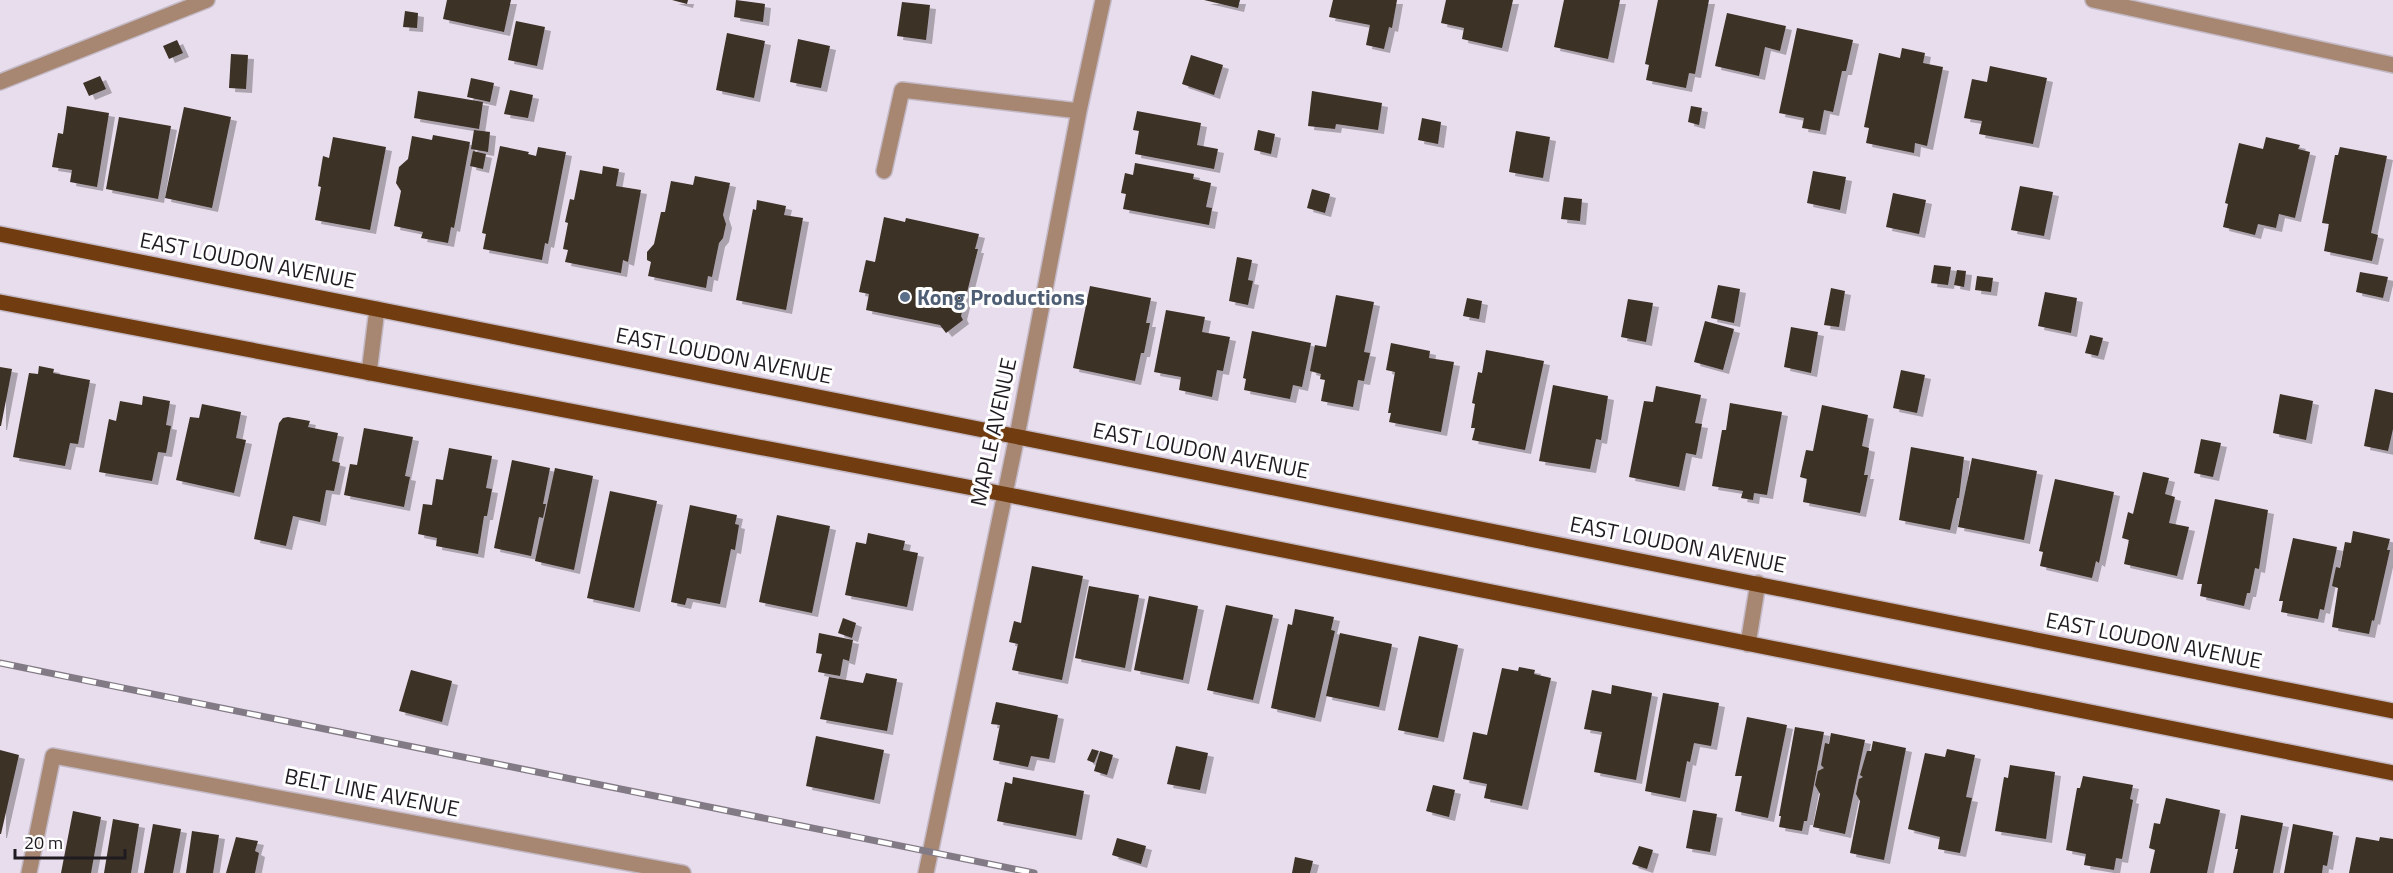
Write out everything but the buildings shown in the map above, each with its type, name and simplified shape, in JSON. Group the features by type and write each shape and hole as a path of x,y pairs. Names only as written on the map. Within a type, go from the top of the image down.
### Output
{"main road":[{"name":"EAST LOUDON AVENUE","path":"0,234 2393,711"},
{"path":"0,302 1004,494 2393,773"}],"street":[{"path":"0,82 207,0"},
{"name":"MAPLE AVENUE","path":"926,873 1017,436 1079,111 1103,0"},
{"path":"2092,0 2393,65"},
{"path":"884,171 902,90 1079,111"},
{"path":"369,373 377,309"},
{"path":"1748,644 1758,583"},
{"name":"BELT LINE AVENUE","path":"29,873 53,756 683,873"}],"railway":[{"path":"0,663 1034,873"}],"place":[{"name":"Kong Productions","path":"905,297"}]}
